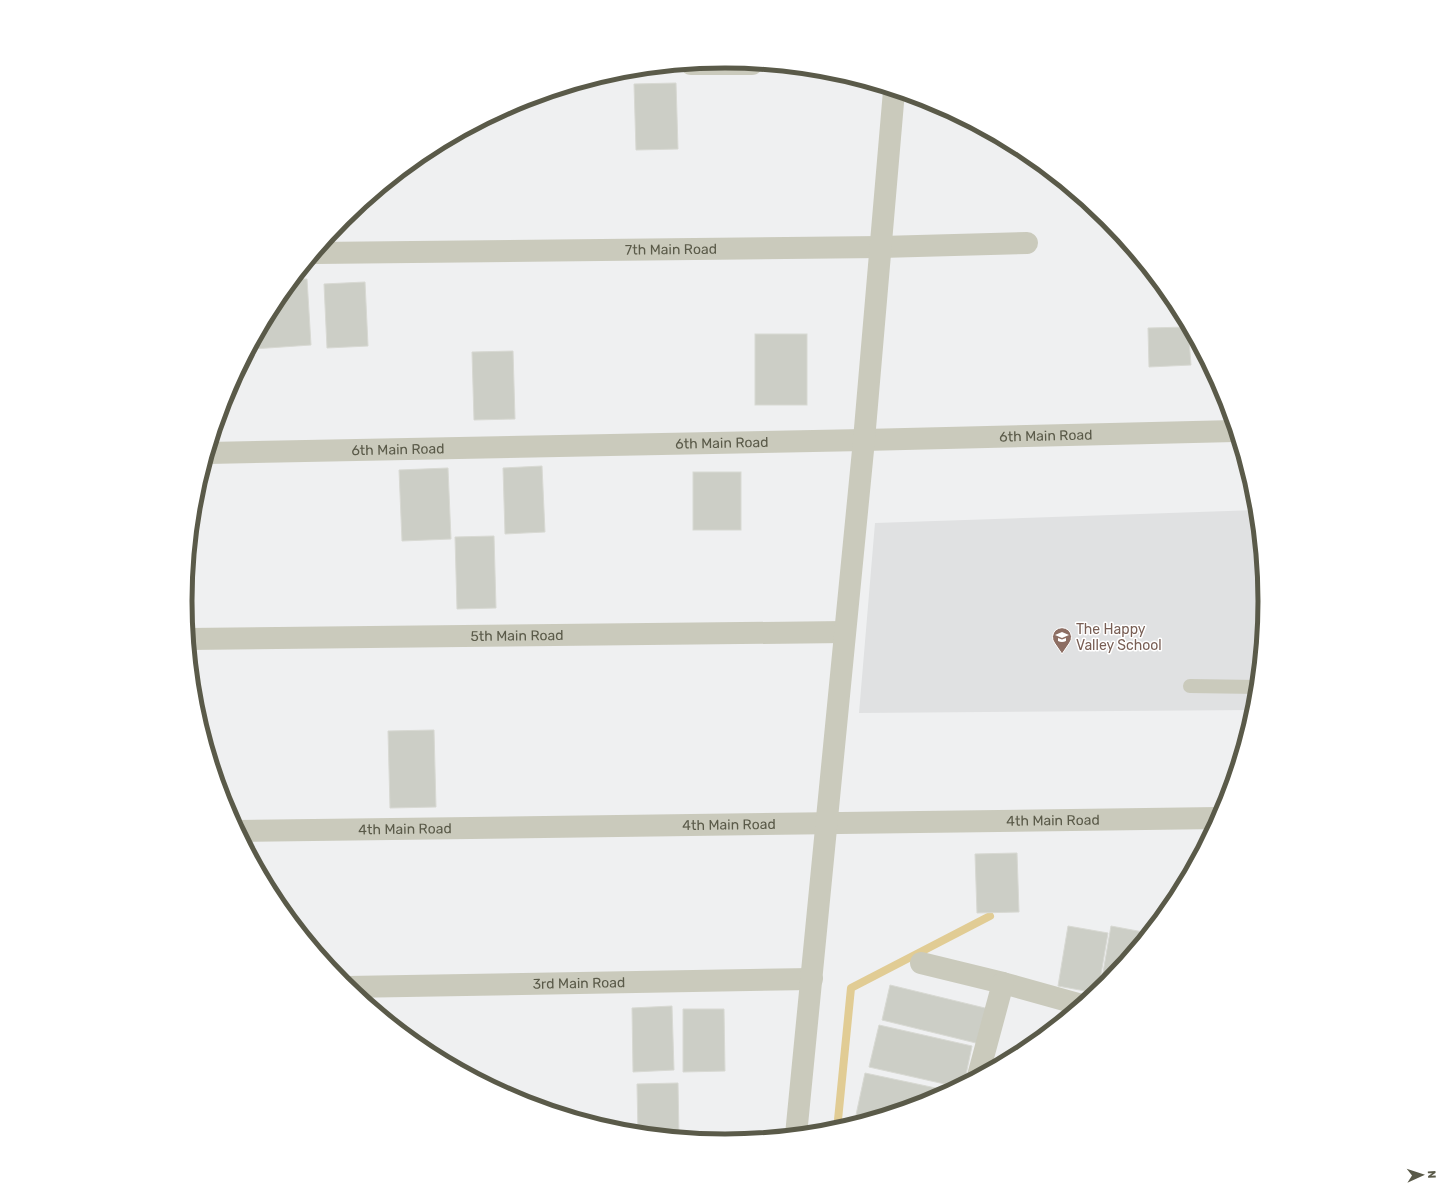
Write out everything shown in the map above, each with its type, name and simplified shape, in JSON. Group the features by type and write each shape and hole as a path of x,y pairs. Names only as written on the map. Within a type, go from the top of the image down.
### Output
{"street":[{"path":"797,1130 864,440 894,95"},
{"name":"7th Main Road","path":"322,253 881,247 1027,243"},
{"name":"6th Main Road","path":"213,453 1230,431"},
{"name":"5th Main Road","path":"193,639 845,632"},
{"name":"4th Main Road","path":"244,831 1212,818"},
{"path":"921,963 1077,1003"},
{"name":"3rd Main Road","path":"356,987 812,979"},
{"path":"979,1070 1002,983"}],"lane":[{"path":"1190,686 1251,687"}],"shaded area":[{"name":"The Happy Valley School","path":"1250,510 1257,567 1258,602 1254,671 1247,710 859,713 875,523"}],"building":[{"path":"676,83 678,149 636,150 634,84"},
{"path":"300,279 307,279 311,345 256,349 281,305"},
{"path":"365,282 368,346 327,348 324,284"},
{"path":"1182,327 1189,339 1191,365 1149,367 1148,328"},
{"path":"755,334 807,334 807,405 755,405"},
{"path":"513,351 515,419 474,420 472,352"},
{"path":"542,466 545,532 505,534 503,468"},
{"path":"448,468 451,539 402,541 399,470"},
{"path":"693,472 741,472 741,530 693,530"},
{"path":"494,536 496,608 457,609 455,537"},
{"path":"434,730 436,807 390,808 388,731"},
{"path":"1017,853 1019,912 977,913 975,854"},
{"path":"1068,926 1108,933 1100,981 1089,992 1058,986"},
{"path":"1111,926 1143,932 1126,953 1102,979"},
{"path":"890,985 989,1009 980,1044 882,1020"},
{"path":"672,1006 674,1070 633,1072 632,1008"},
{"path":"683,1009 724,1009 725,1071 683,1072"},
{"path":"879,1025 972,1046 965,1078 949,1085 869,1067"},
{"path":"865,1073 940,1089 896,1107 863,1117 856,1115"},
{"path":"678,1083 679,1133 638,1127 637,1084"}],"waterway":[{"path":"838,1123 851,988 990,916"}],"place":[{"name":"The Happy Valley School","path":"1062,654"}]}
